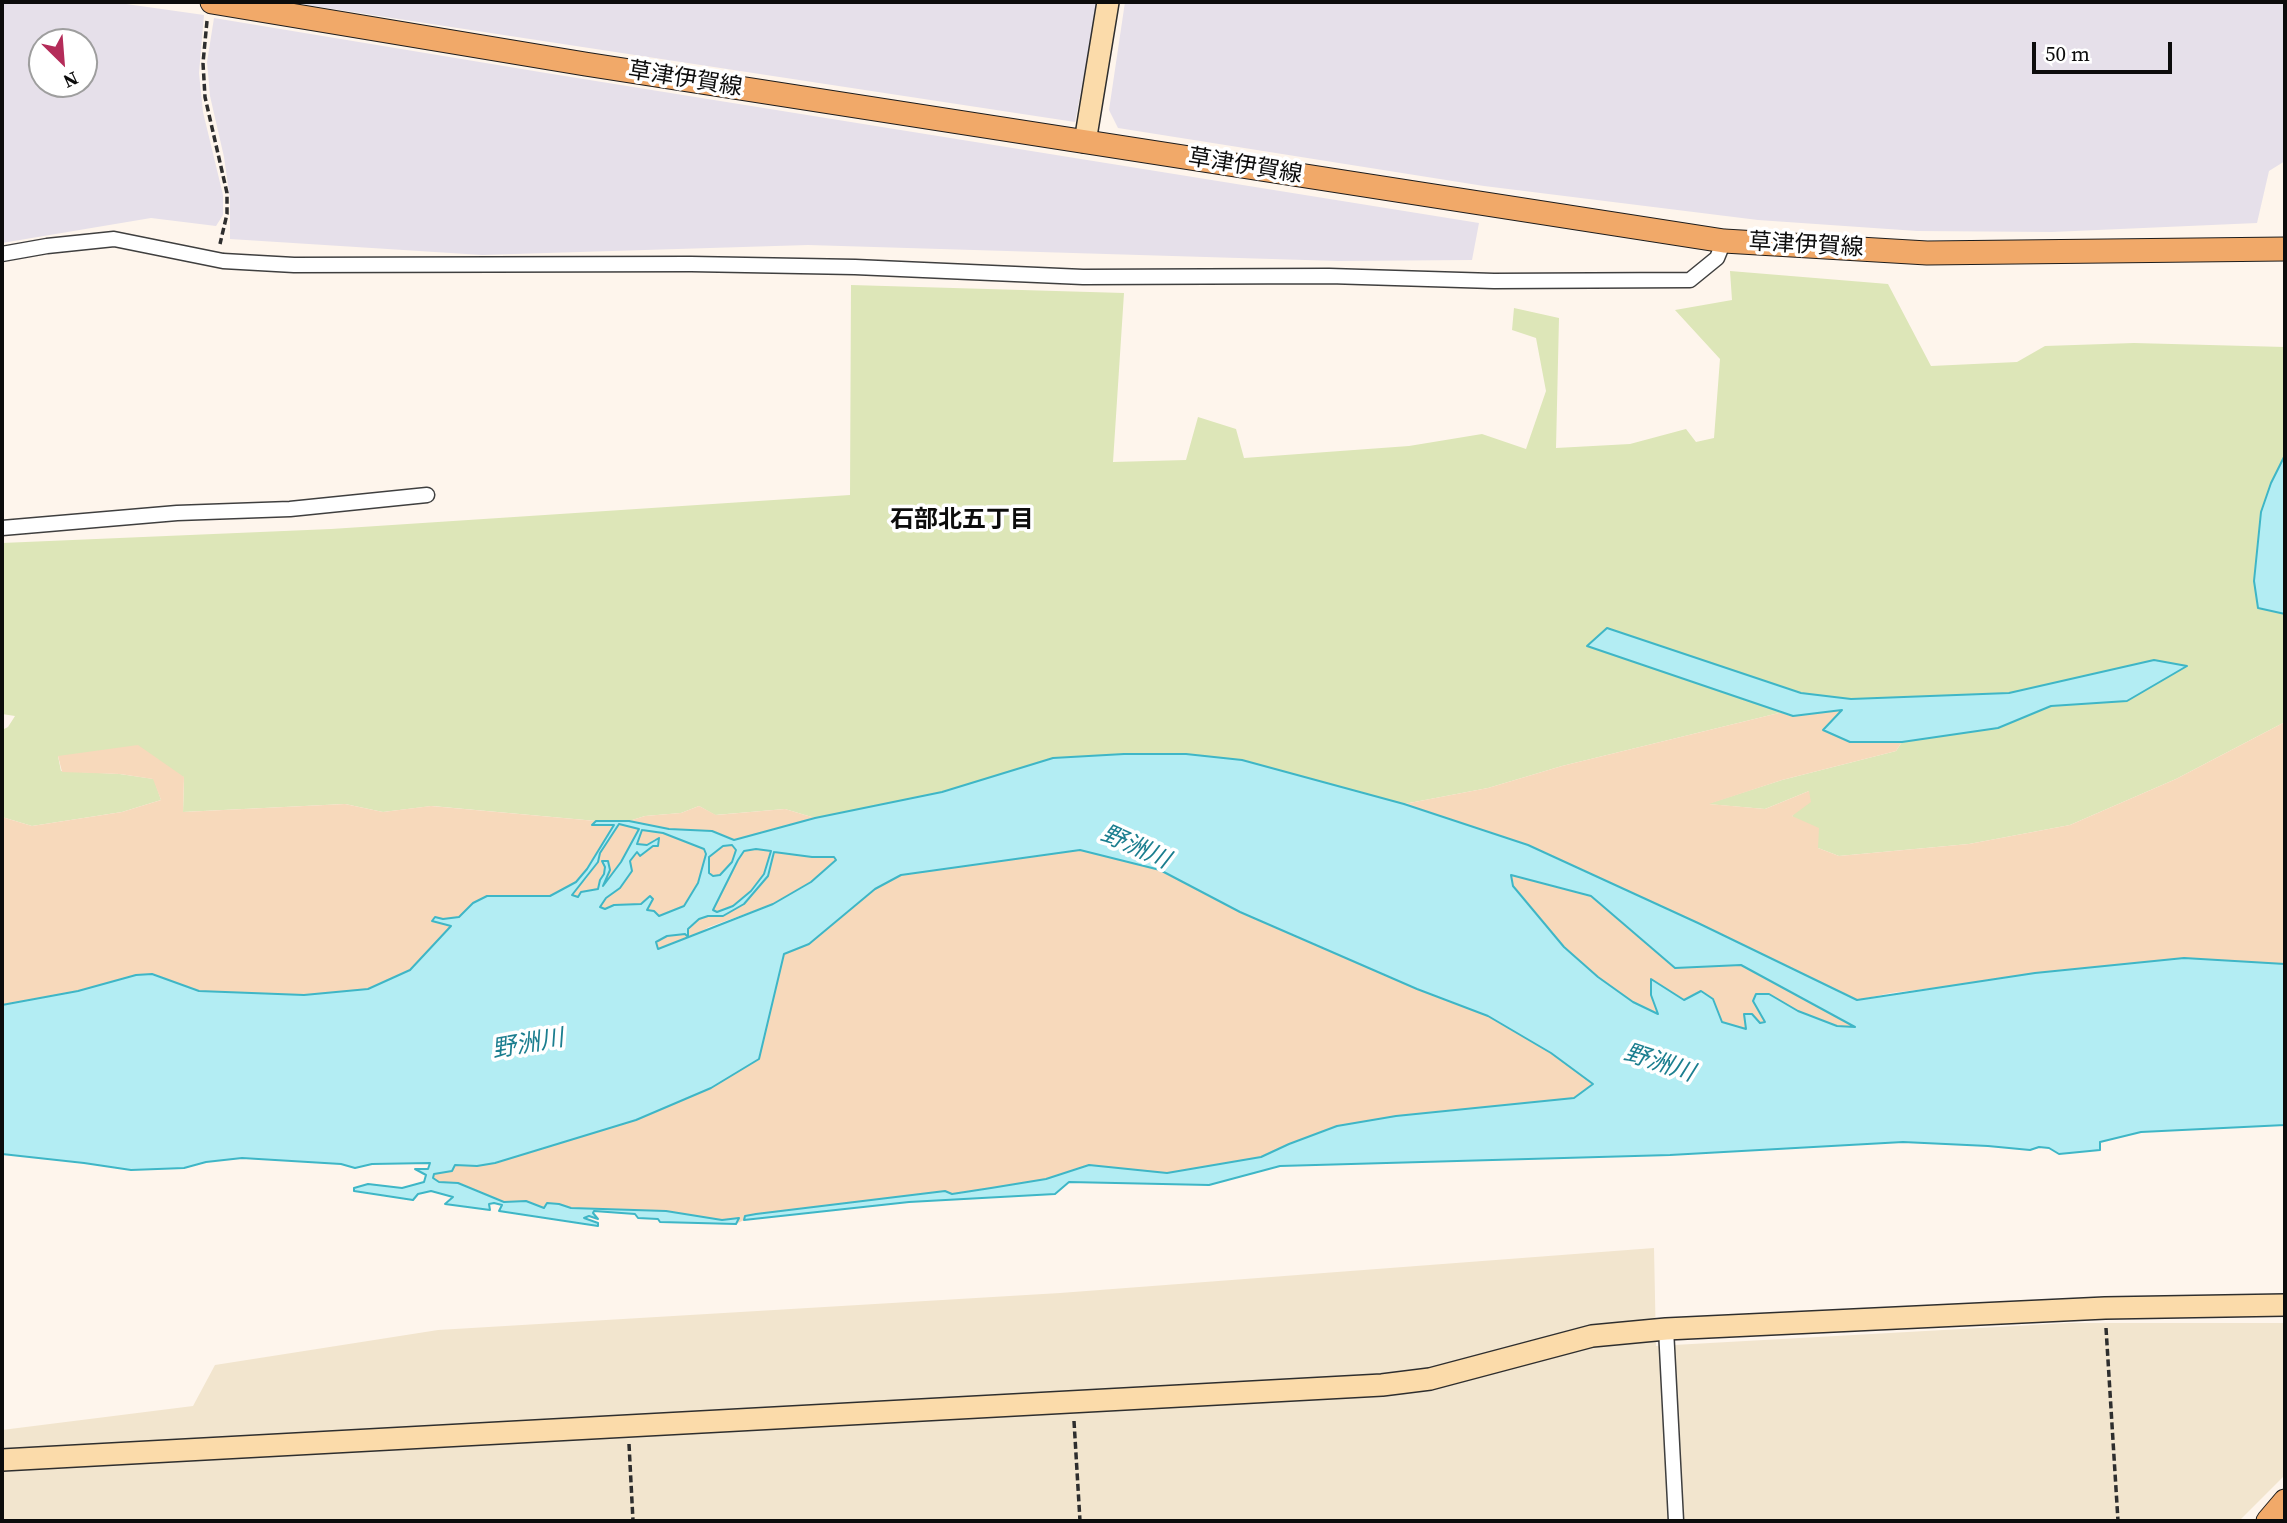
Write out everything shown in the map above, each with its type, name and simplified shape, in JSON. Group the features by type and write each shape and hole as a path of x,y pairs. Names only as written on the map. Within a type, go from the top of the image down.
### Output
{"main road":[{"name":"草津伊賀線","path":"218,2 585,64 1724,241 1927,253 2285,248"},
{"path":"2268,1521 2285,1501"}],"street":[{"path":"1085,142 1108,2"},
{"path":"2,254 114,239 159,246 217,260 294,265 691,264 855,267 1083,277 1329,276 1494,281 1690,280 1717,258 1724,241"},
{"path":"2,528 177,513 290,509 427,495"},
{"path":"2,1460 1382,1385 1430,1379 1591,1336 1666,1329 2105,1308 2285,1305"},
{"path":"1666,1329 1676,1521"}],"path":[{"path":"217,260 227,214 227,193 205,97 203,64 207,18 218,2"},
{"path":"2105,1308 2118,1521"},
{"path":"1073,1402 1080,1521"},
{"path":"628,1427 633,1521"}],"shaded area":[{"path":"2,2 112,2 204,15 199,73 203,112 223,195 223,215 216,226 151,218 2,243"},
{"path":"287,2 1098,2 1075,122"},
{"path":"1125,2 2285,2 2285,161 2269,171 2257,223 2052,232 1917,231 1758,220 1484,186 1118,128 1109,110"},
{"path":"214,18 1479,223 1472,260 1338,261 808,245 482,255 230,239 230,199 224,157 210,96 207,62"},
{"path":"1654,1248 1656,1346 2069,1323 2285,1323 2285,1475 2239,1521 2,1521 2,1430 193,1406 215,1365 438,1330 1060,1293"}],"green space":[{"path":"1730,271 1888,284 1931,366 2017,362 2045,346 2134,343 2285,347 2285,455 2271,483 2254,581 2258,608 2285,614 2285,722 2176,779 2070,825 1969,844 1839,856 1818,848 1792,816 1809,791 1765,809 1707,804 1782,780 1896,751 1902,742 1998,728 2051,706 2127,701 2154,660 2009,693 1851,699 1801,693 1588,646 1783,712 1562,766 1488,788 1404,804 1242,760 1053,758 942,792 815,818 785,809 715,815 699,806 681,813 645,816 629,821 596,821 432,806 383,812 345,804 183,812 184,777 58,756 61,771 154,779 161,800 122,812 32,826 2,817 2,730 8,727 15,716 2,714 2,543 331,529 850,495 851,285 1124,293 1113,462 1186,460 1198,417 1236,429 1244,458 1409,446 1482,434 1526,449 1546,391 1536,338 1512,330 1514,308 1559,318 1556,448 1630,444 1686,429 1696,442 1714,438 1720,359 1675,310 1732,300"}],"sand":[{"path":"1843,710 1823,729 1850,742 1902,742 1896,751 1782,780 1709,804 1765,809 1809,791 1811,802 1792,816 1819,828 1818,848 1839,856 1969,844 2070,825 2176,779 2285,722 2285,964 2184,958 1891,993 1857,1000 1528,845 1404,804 1488,788 1562,766 1783,712 1793,716"},
{"path":"138,745 184,777 183,812 345,804 383,812 431,806 596,821 594,825 615,824 576,882 550,896 487,896 473,903 459,917 432,921 452,926 410,970 368,989 304,995 199,991 152,974 136,975 78,991 2,1005 2,817 32,826 122,812 161,800 153,779 120,774 62,772 58,756"},
{"path":"699,806 716,815 785,809 815,818 734,840 712,831 669,829 629,821 645,816 681,813"},
{"path":"619,824 639,829 606,885 602,886 609,870 602,861 605,867 604,875 598,889 581,892 579,897 572,894 598,862 600,853"},
{"path":"642,830 663,833 704,849 706,854 698,883 684,906 659,916 646,910 648,904 614,905 605,909 599,907 620,888 630,861 637,852 654,846 655,839 647,845 637,844"},
{"path":"732,845 736,849 732,862 720,875 713,877 709,873 709,857 723,846"},
{"path":"1080,850 1160,870 1240,912 1417,989 1488,1016 1551,1053 1594,1083 1574,1098 1396,1116 1337,1126 1261,1157 1167,1173 1089,1165 1046,1179 952,1194 945,1191 756,1214 745,1216 744,1220 736,1224 738,1218 722,1220 666,1211 571,1208 559,1204 544,1208 526,1201 504,1202 458,1183 439,1182 433,1178 434,1174 455,1165 495,1163 636,1120 711,1088 759,1059 784,954 809,944 875,889 901,875"},
{"path":"744,851 771,851 764,874 751,891 733,907 717,912 712,910"},
{"path":"774,852 834,857 836,860 811,882 773,904 709,927 692,937 658,950 655,942 667,936 685,934 699,919 723,916 744,904 768,876"},
{"path":"1511,874 1591,896 1675,968 1741,965 1858,1028 1837,1026 1798,1011 1769,994 1765,1022 1760,1023 1744,1014 1747,1029 1722,1022 1713,999 1684,1000 1651,995 1659,1014 1633,1002 1598,977 1564,947 1513,886"}],"water":[{"path":"2285,455 2285,614 2258,608 2254,581 2261,512"},
{"path":"1607,628 1801,693 1851,699 2009,693 2154,660 2187,666 2127,701 2051,706 1998,728 1902,742 1850,742 1823,730 1842,710 1793,716 1587,646"},
{"name":"野洲川","path":"1186,754 1242,760 1404,804 1528,845 1857,1000 2035,973 2184,958 2285,964 2285,1125 2141,1132 2100,1142 2100,1150 2059,1154 2049,1148 2039,1147 2030,1150 1903,1142 1670,1155 1280,1166 1209,1185 1069,1182 1055,1194 909,1202 744,1220 745,1216 756,1214 991,1188 1046,1179 1089,1165 1167,1173 1261,1157 1337,1126 1396,1116 1574,1098 1593,1084 1551,1053 1488,1016 1417,989 1240,912 1160,870 1080,850 901,875 875,889 809,944 784,954 759,1059 711,1088 636,1120 495,1163 455,1165 452,1171 434,1174 433,1178 439,1182 458,1183 504,1202 526,1201 544,1208 547,1203 571,1208 666,1211 722,1220 739,1218 736,1224 660,1222 658,1219 638,1218 635,1214 594,1211 598,1219 589,1216 584,1218 598,1223 598,1226 499,1211 502,1205 494,1203 489,1204 490,1210 445,1204 453,1197 431,1191 418,1194 413,1200 354,1191 354,1188 368,1184 402,1188 424,1182 426,1175 415,1169 428,1169 430,1163 372,1164 355,1168 341,1164 242,1158 206,1162 184,1168 131,1170 2,1154 2,1005 78,991 136,975 152,974 199,991 304,995 368,989 410,970 451,926 432,921 435,917 459,917 473,903 487,896 550,896 576,882 614,825 592,825 596,821 629,821 669,829 712,831 734,840 815,818 942,792 1053,758","holes":["619,824 639,829 621,862 603,886 610,870 608,861 602,861 605,867 598,889 581,892 578,897 572,895 598,862 600,853","642,830 663,833 704,849 706,854 698,883 684,906 659,916 654,911 647,910 653,899 650,896 641,904 614,905 605,909 600,907 606,898 620,888 632,871 630,861 637,852 640,856 653,846 658,846 659,838 647,845 637,844","732,845 736,850 732,862 720,875 713,876 709,873 709,857 723,846","744,851 771,851 764,874 751,891 733,906 717,912 713,910","774,852 834,857 836,860 811,882 773,904 658,949 656,942 667,936 685,934 688,937 688,929 699,919 723,916 744,904 768,876","1511,875 1591,896 1675,968 1741,965 1855,1027 1837,1026 1798,1011 1769,994 1756,994 1753,1001 1765,1022 1760,1023 1752,1014 1744,1014 1746,1029 1722,1022 1713,999 1701,991 1684,1000 1651,979 1651,995 1658,1014 1633,1002 1598,977 1564,947 1513,886"]}],"district":[{"name":"石部北五丁目","path":"962,521"}]}
